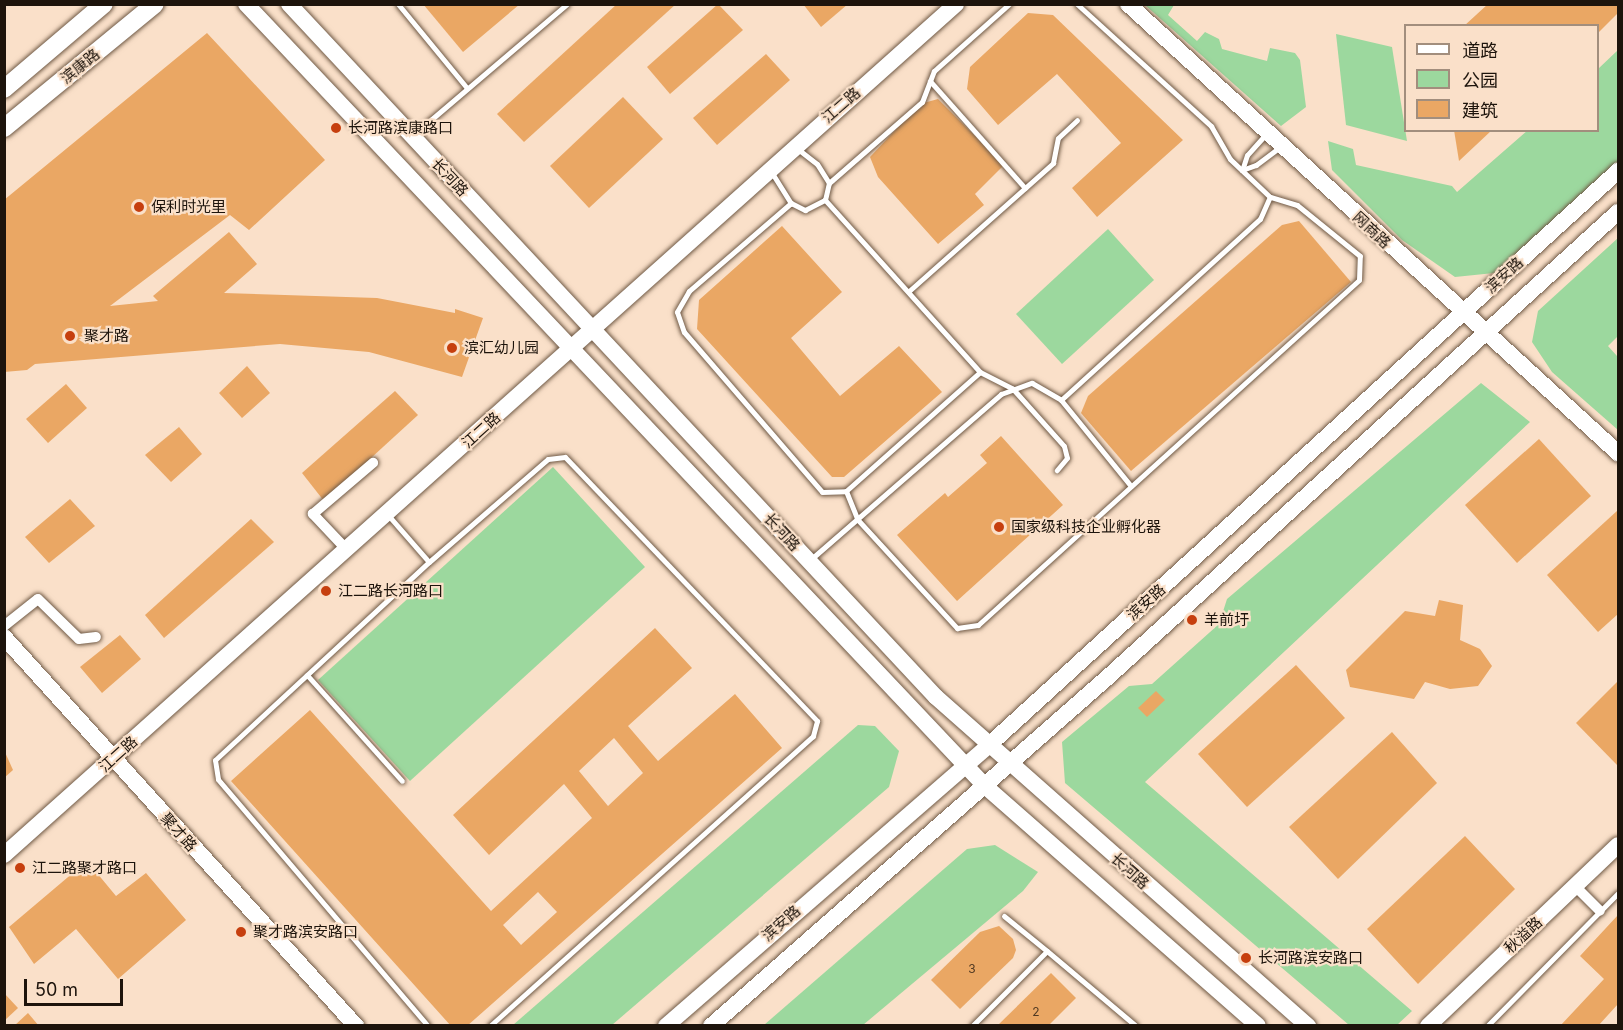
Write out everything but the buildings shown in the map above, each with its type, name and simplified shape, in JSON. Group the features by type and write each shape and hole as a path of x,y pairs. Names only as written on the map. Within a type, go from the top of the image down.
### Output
{"main road":[{"name":"滨康路","path":"4,89 104,4"},
{"name":"滨康路","path":"4,128 155,4"},
{"name":"长河路","path":"246,4 573,347 965,766 1258,1026"},
{"name":"长河路","path":"289,4 936,697 1308,1026"},
{"name":"江二路","path":"4,855 347,550 794,146 956,4"},
{"name":"网商路","path":"1128,4 1462,313 1618,453"},
{"name":"滨安路","path":"666,1026 989,746 1618,171"},
{"name":"滨安路","path":"711,1026 1010,764 1487,334 1618,212"},
{"name":"聚才路","path":"4,637 356,1026"},
{"name":"秋溢路","path":"1428,1026 1618,846"}],"street":[{"path":"347,550 313,514 373,463"},
{"path":"4,626 38,599 79,639 96,637"},
{"path":"1575,886 1600,911"}],"lane":[{"path":"398,4 467,88"},
{"path":"412,136 567,4"},
{"path":"769,169 791,203 806,210 825,200 829,183 922,102 934,71 1009,4"},
{"path":"846,491 858,520 957,628 978,625 1359,280 1360,256 1296,205 1270,197 1230,159 1210,126 1077,4"},
{"path":"930,81 1025,188"},
{"path":"909,291 1053,162 1058,138 1077,120"},
{"path":"1242,170 1247,155 1268,133"},
{"path":"794,146 817,164 829,183"},
{"path":"1242,170 1256,165 1282,146"},
{"path":"1061,400 1260,219 1270,197"},
{"path":"825,200 980,372 1013,389 1064,446 1067,458 1057,470"},
{"path":"791,203 689,291 677,312 684,332 822,492 846,491 980,372"},
{"path":"809,561 1000,394 1032,383 1061,400 1131,486"},
{"path":"428,1026 218,779 215,760 429,562 548,459 565,457 817,721 813,736 490,1026"},
{"path":"387,514 429,562"},
{"path":"307,675 402,781"},
{"path":"1487,1026 1618,893"},
{"path":"1004,916 1136,1026"},
{"path":"972,1026 1047,951"}],"green space":[{"path":"1145,5 1174,5 1168,15 1197,41 1205,32 1219,39 1222,49 1267,61 1270,48 1295,53 1300,60 1306,107 1281,126"},
{"path":"1336,34 1392,47 1407,141 1346,125"},
{"path":"1618,50 1618,161 1494,273 1455,277 1402,240 1332,170 1328,141 1353,149 1356,165 1452,186 1457,192 1526,132 1599,132 1599,68"},
{"path":"1108,229 1154,280 1062,364 1016,314"},
{"path":"1618,238 1618,336 1608,346 1617,356 1618,430 1552,372 1532,342 1538,311"},
{"path":"1481,383 1530,422 1145,782 1412,1011 1397,1025 1349,1025 1065,783 1062,742 1129,686 1152,684 1219,624 1227,599"},
{"path":"553,467 645,567 410,781 318,680"},
{"path":"858,725 875,726 899,751 889,787 612,1025 513,1025"},
{"path":"995,845 1038,872 1023,891 863,1025 764,1025 967,849"}],"place":[{"name":"长河路滨康路口","path":"336,128"},
{"name":"保利时光里","path":"139,207"},
{"name":"聚才路","path":"70,336"},
{"name":"滨汇幼儿园","path":"452,348"},
{"name":"国家级科技企业孵化器","path":"999,527"},
{"name":"江二路长河路口","path":"326,591"},
{"name":"羊前圩","path":"1192,620"},
{"name":"江二路聚才路口","path":"20,868"},
{"name":"聚才路滨安路口","path":"241,932"},
{"name":"长河路滨安路口","path":"1246,958"}]}
